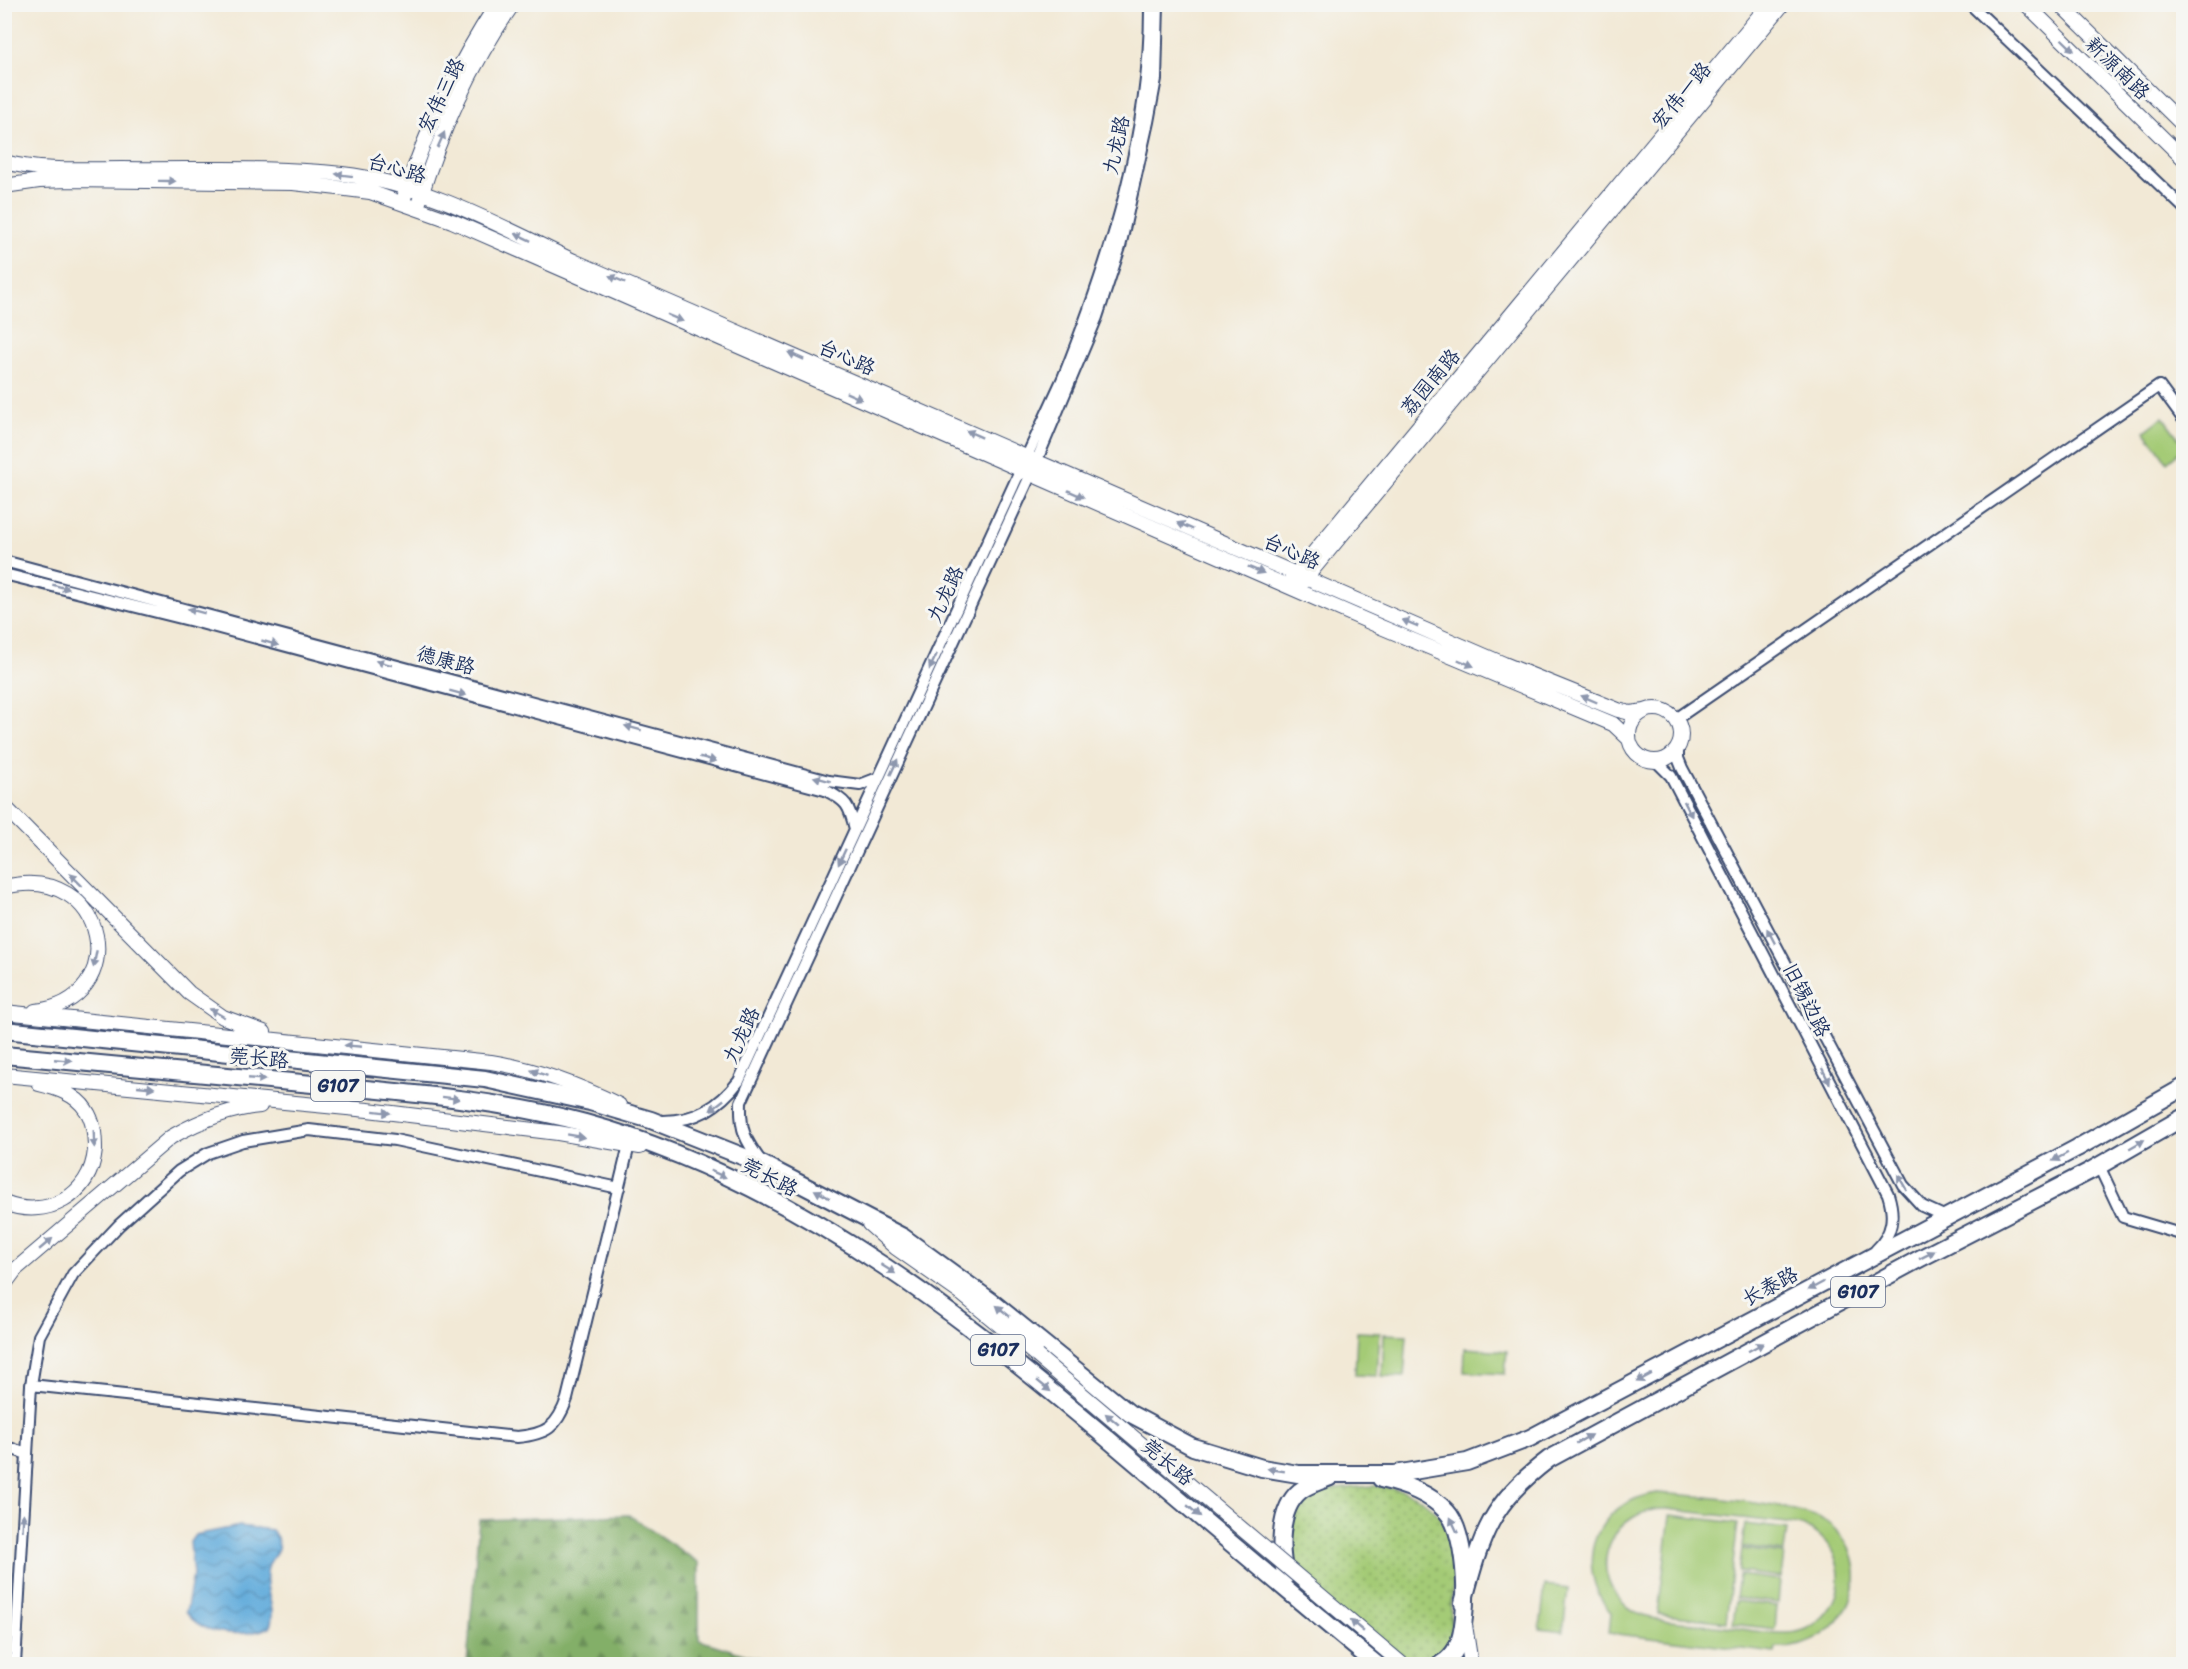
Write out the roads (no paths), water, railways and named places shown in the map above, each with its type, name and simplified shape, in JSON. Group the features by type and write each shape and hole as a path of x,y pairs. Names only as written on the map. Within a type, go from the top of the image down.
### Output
{"highway":[{"name":"莞长路","path":"4,1030 485,1079 590,1102 651,1120 762,1164 903,1237 992,1302 1129,1413 1158,1430 1193,1447 1262,1468 1334,1475 1360,1475"},
{"name":"莞长路","path":"4,1055 480,1102 585,1123 665,1150 747,1186 819,1225 915,1287 1032,1376 1376,1665"},
{"name":"长泰路","path":"1360,1475 1395,1474 1467,1462 1530,1438 2077,1148 2184,1087"},
{"name":"G107","path":"1442,1665 1458,1645 1463,1603 1479,1548 1502,1500 1522,1480 1549,1459 1919,1259 2099,1166 2184,1117"},
{"path":"1298,1600 1285,1575 1281,1546 1283,1519 1300,1491 1334,1475"},
{"path":"1360,1475 1413,1489 1432,1499 1449,1513 1463,1546 1463,1603"}],"main road":[{"name":"宏伟三路","path":"404,197 417,157 457,69 497,4"},
{"name":"宏伟三路","path":"419,202 432,161 470,76 513,4"},
{"name":"宏伟一路","path":"1606,208 1769,4"},
{"name":"宏伟一路","path":"1606,208 1783,4"},
{"name":"新源南路","path":"2026,4 2184,159"},
{"name":"新源南路","path":"2060,4 2184,126"},
{"name":"台心路","path":"4,162 40,169 241,170 342,174 373,179 404,197"},
{"name":"台心路","path":"4,186 69,180 293,183 404,197 419,202 451,204 1030,466 1297,581 1602,705 1630,713 1645,711"},
{"name":"荔园南路","path":"1297,581 1606,208"},
{"name":"台心路","path":"1297,581 1496,676 1613,724 1629,739"},
{"path":"1662,710 1676,720 1681,736 1678,748 1668,758 1656,761 1643,759 1636,754 1629,739 1632,722 1645,711 1662,710"},
{"path":"4,806 206,1006 241,1025 292,1041"},
{"path":"4,886 44,884 66,891 87,912 94,924 97,951 88,982 69,1000 40,1010 4,1012"},
{"path":"4,1012 448,1056 524,1067 590,1091 651,1120"},
{"path":"4,1076 502,1126 665,1150"},
{"path":"4,1076 51,1087 78,1100 93,1123 95,1139 90,1171 84,1184 68,1199 47,1208 33,1209 4,1203"},
{"path":"4,1285 16,1269 171,1137 197,1122 243,1107 289,1103"},
{"name":"莞长路","path":"855,1211 896,1248 963,1295 1037,1356 1402,1665"},
{"path":"1463,1603 1472,1665"}],"street":[{"name":"九龙路","path":"651,1120 673,1121 709,1112 727,1097 739,1081 878,778 1030,466 1068,368 1111,246 1147,78 1150,4"},
{"name":"九龙路","path":"762,1164 747,1143 740,1126 741,1102 1097,317 1120,247 1156,78 1158,4"},
{"path":"1970,4 2184,208"},
{"path":"1676,720 2159,386 2184,420"},
{"name":"德康路","path":"4,561 829,781 860,785 878,778"},
{"name":"德康路","path":"4,574 170,615 825,790 843,799 850,809 855,829"},
{"name":"旧锡边路","path":"1678,748 1682,768 1903,1185 1922,1206 1946,1217"},
{"name":"旧锡边路","path":"1656,761 1671,776 1888,1194 1893,1216 1890,1234 1867,1258"},
{"path":"15,1665 31,1385 39,1336 73,1274 119,1225 179,1171 208,1153 243,1141 309,1130 395,1140 619,1188"},
{"path":"31,1385 517,1437 536,1435 553,1426 567,1399 629,1145"},
{"path":"2099,1166 2124,1217 2184,1235"},
{"path":"4,1446 27,1454"}],"water":[{"path":"240,1526 272,1530 277,1537 277,1552 267,1572 272,1619 270,1627 260,1630 249,1633 225,1633 202,1626 186,1612 193,1575 190,1542 195,1535"}]}
